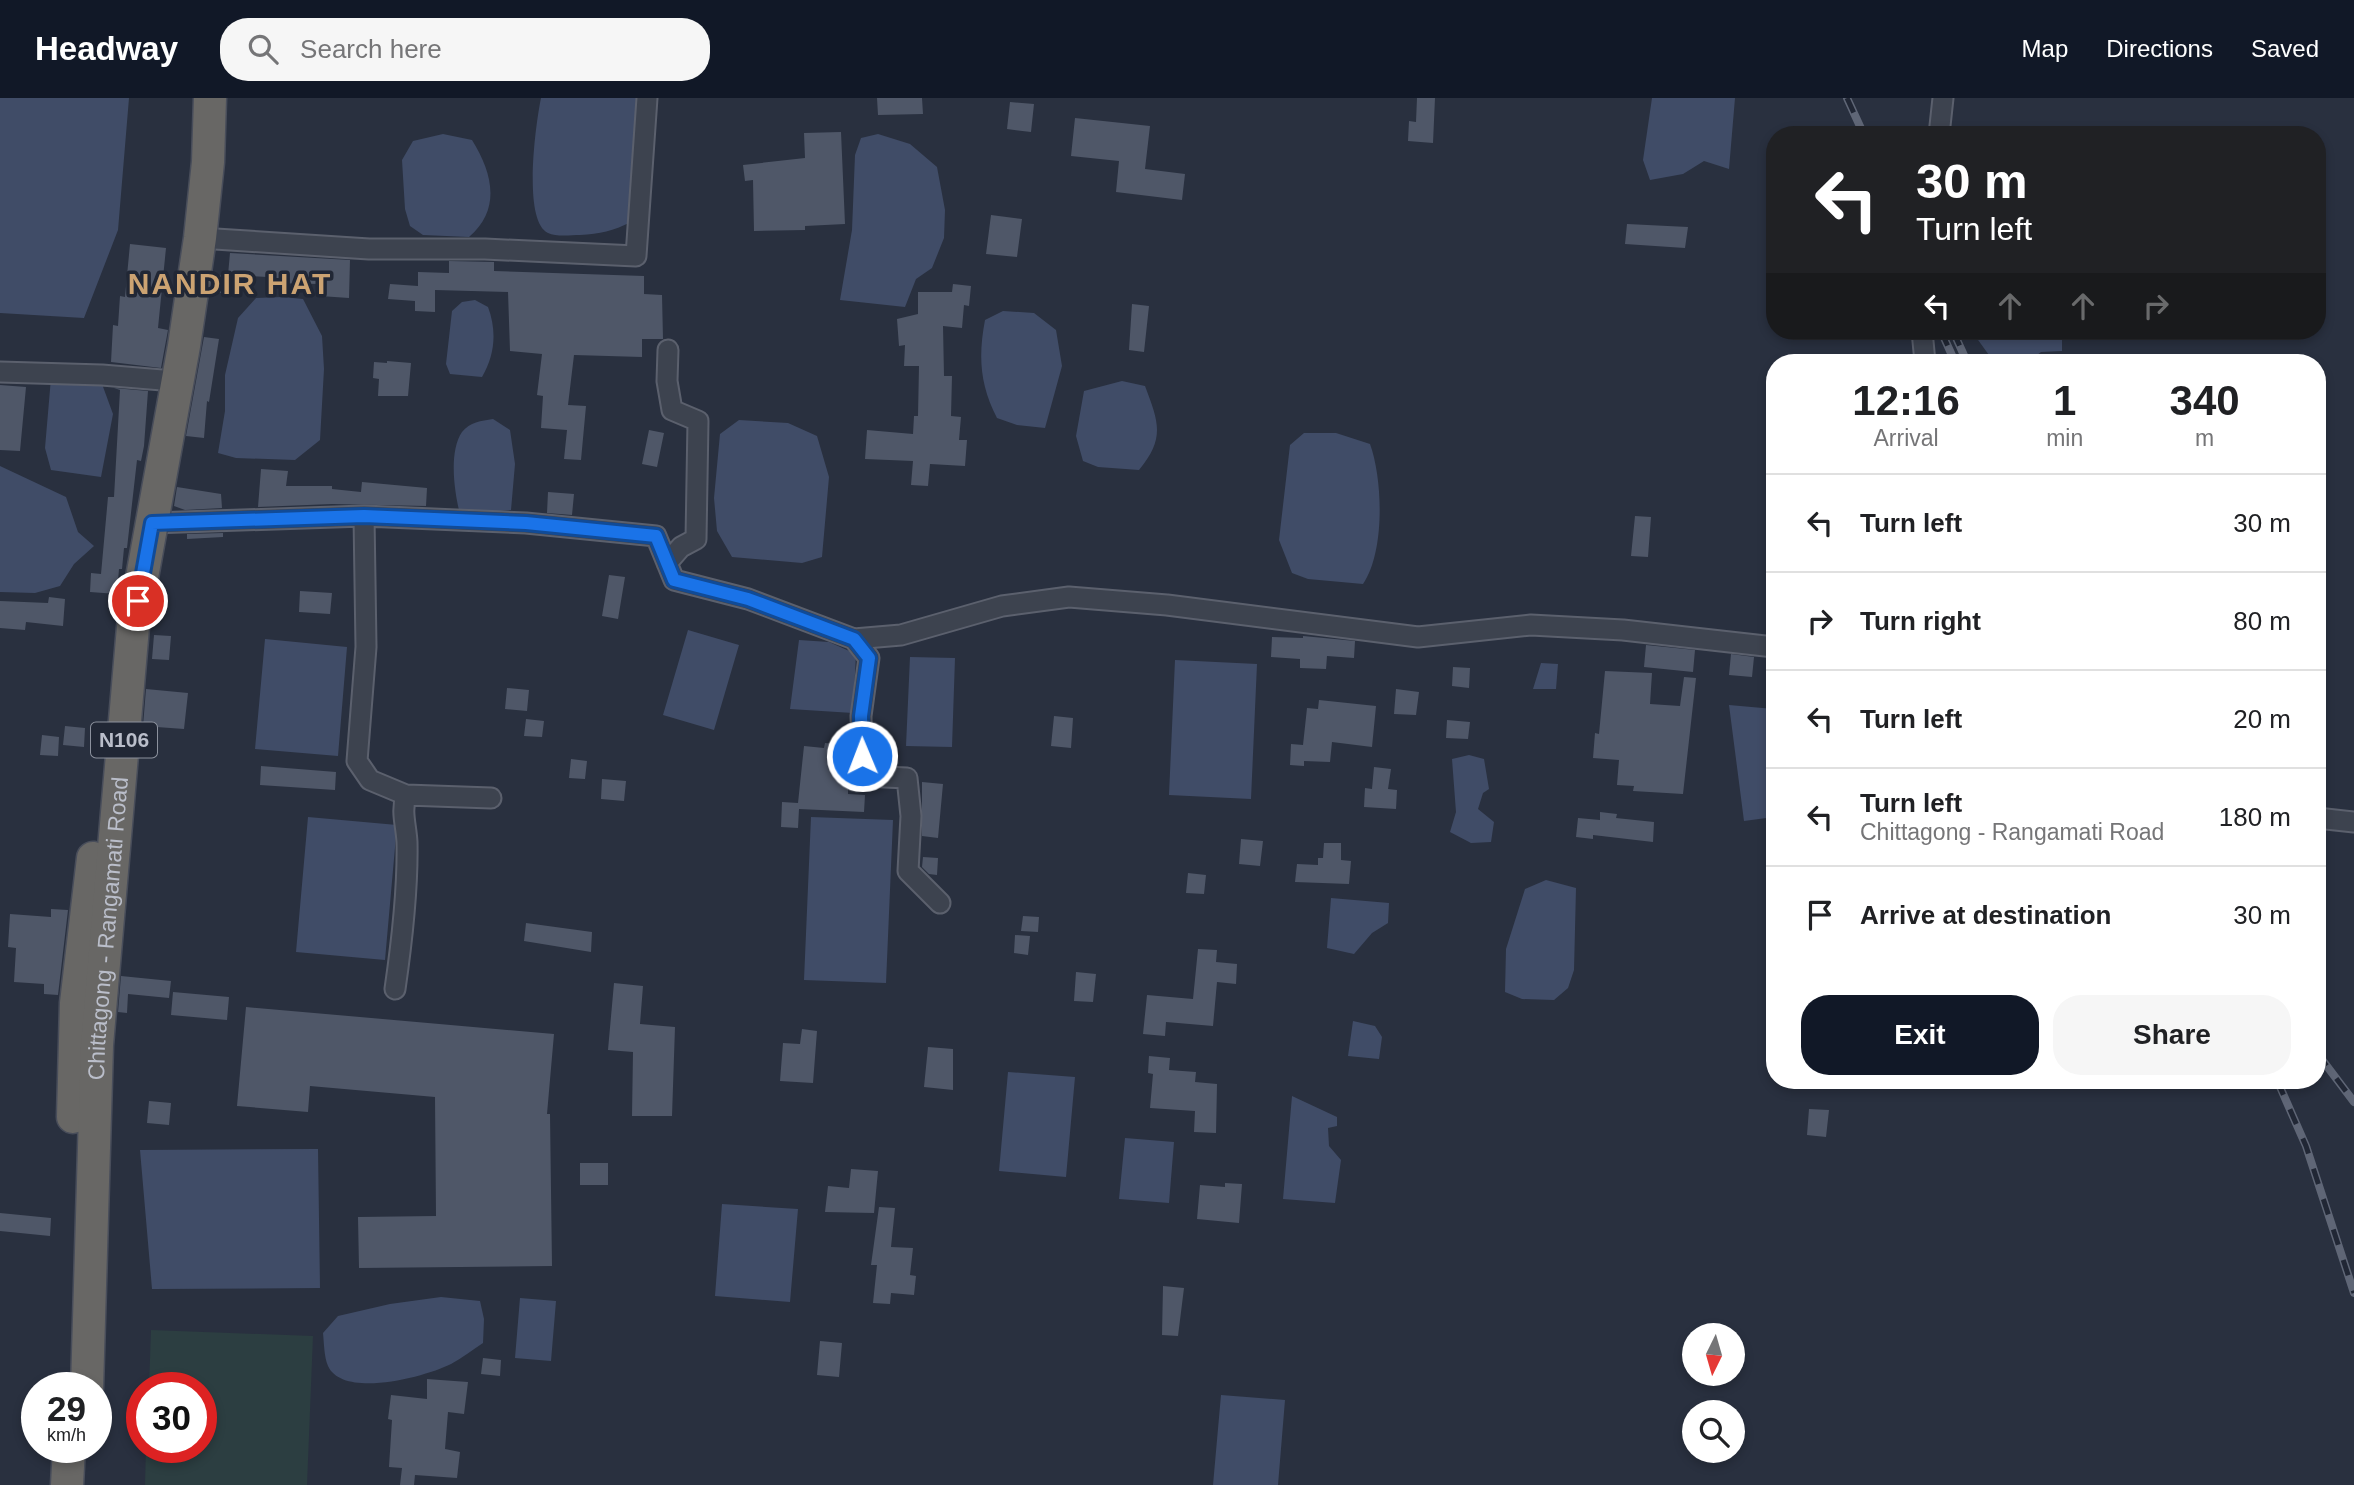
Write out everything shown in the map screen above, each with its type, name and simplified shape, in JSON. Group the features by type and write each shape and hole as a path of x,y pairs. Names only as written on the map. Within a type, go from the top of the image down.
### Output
{"highway":[{"name":"Chittagong - Rangamati Road","path":"72,1372 76,1003 123,596 162,380 177,276 190,98"},
{"name":"Chittagong - Rangamati Road","path":"87,1372 97,1045 133,627 200,238 208,162 210,98"},
{"path":"67,1485 68,1463"},
{"path":"84,1485 85,1463"}],"street":[{"path":"200,238 369,249 485,248 636,256 647,98"},
{"path":"1940,126 1943,98"},
{"path":"667,563 681,547 696,539 699,440 698,421 672,410 667,381 668,350"},
{"path":"0,372 162,380"},
{"path":"364,516 366,647 358,761 370,780 406,795 491,798"},
{"path":"152,523 364,516 526,523 656,536 674,580 748,599 854,639 901,635 1002,606 1069,597 1167,606 1418,637 1531,625 1623,631 1766,646"},
{"path":"854,639 869,658 861,716 862,776 908,778 911,816 908,871 940,903"},
{"path":"395,989 401,948 407,841 401,812 406,795"},
{"path":"2326,819 2354,822"}],"shaded area":[{"path":"151,1330 313,1336 307,1485 145,1485 146,1463 217,1463 217,1372 150,1372"}],"water":[{"path":"0,98 129,98 118,230 84,318 0,313"},
{"path":"541,98 636,98 631,222 612,230 587,235 555,235 548,233 540,225 535,210 533,170"},
{"path":"1652,98 1735,98 1729,169 1704,161 1683,174 1650,180 1643,160"},
{"path":"443,134 472,140 489,177 490,202 486,215 469,237 423,235 410,226 405,209 402,160 413,141"},
{"path":"878,134 910,144 937,167 945,210 944,238 932,268 916,279 905,307 840,300 852,230 855,155 861,138"},
{"path":"256,298 303,299 322,336 324,369 320,440 295,460 236,458 218,453 225,411 225,375 238,318"},
{"path":"475,300 488,307 491,316 493,343 490,360 482,377 450,374 446,364 452,311 462,302"},
{"path":"1003,311 1034,313 1056,330 1062,366 1045,428 1017,425 997,418 991,406 981,359 985,320"},
{"path":"1978,340 2062,340 2062,351 1988,354"},
{"path":"51,378 102,384 113,414 101,477 51,470 45,448"},
{"path":"1122,381 1145,386 1156,420 1153,449 1139,470 1098,467 1083,461 1076,436 1084,391"},
{"path":"493,419 510,430 515,464 511,510 479,513 459,510 454,470 458,440 469,426"},
{"path":"739,420 788,423 817,436 829,477 822,557 802,563 732,557 717,531 714,498 720,434"},
{"path":"1304,433 1336,433 1370,444 1377,477 1380,516 1375,554 1363,584 1308,579 1292,573 1279,540 1290,445"},
{"path":"0,466 66,497 78,532 94,546 74,564 60,586 35,593 0,592"},
{"path":"688,630 739,645 714,730 663,715"},
{"path":"265,639 347,647 338,756 255,749"},
{"path":"799,640 829,642 856,654 853,713 790,709"},
{"path":"910,657 955,658 952,747 906,746"},
{"path":"1175,660 1257,664 1251,799 1169,795"},
{"path":"1541,663 1558,664 1556,689 1533,689"},
{"path":"1729,705 1766,708 1766,818 1744,821"},
{"path":"1469,755 1484,759 1489,789 1483,793 1478,809 1494,822 1491,842 1471,843 1450,832 1456,812 1452,759"},
{"path":"308,817 397,825 385,960 296,952"},
{"path":"811,817 893,820 886,983 804,980"},
{"path":"1546,880 1576,888 1574,970 1568,988 1554,1000 1522,999 1505,992 1506,949 1525,889"},
{"path":"1331,898 1389,903 1388,923 1372,933 1354,954 1327,948"},
{"path":"1353,1021 1375,1026 1382,1037 1379,1059 1348,1056"},
{"path":"1008,1072 1075,1077 1066,1177 999,1171"},
{"path":"1292,1096 1337,1117 1337,1126 1328,1128 1329,1146 1341,1160 1335,1203 1283,1199"},
{"path":"1125,1138 1174,1142 1169,1203 1119,1199"},
{"path":"318,1149 320,1288 152,1289 140,1150"},
{"path":"722,1204 798,1209 790,1302 715,1296"},
{"path":"441,1297 480,1301 484,1319 483,1343 455,1362 405,1379 367,1383 337,1376 328,1366 323,1333 338,1316 390,1304"},
{"path":"520,1298 556,1301 551,1361 515,1358"},
{"path":"1221,1395 1285,1400 1278,1485 1213,1485"}],"building":[{"path":"877,98 922,98 923,114 878,115"},
{"path":"1417,98 1435,98 1433,143 1408,141 1409,121 1416,122"},
{"path":"1010,102 1034,104 1031,132 1007,129"},
{"path":"1075,118 1150,126 1145,169 1185,174 1182,200 1116,192 1119,161 1071,156"},
{"path":"841,132 845,224 805,226 805,230 754,231 753,180 745,181 743,165 805,158 804,133"},
{"path":"991,215 1022,219 1017,257 986,254"},
{"path":"1627,224 1688,227 1685,248 1625,244"},
{"path":"130,244 166,248 158,328 168,330 161,368 111,362 113,325 118,326 120,296 125,297"},
{"path":"230,253 350,260 349,298 320,296 321,284 266,283 267,277 228,275"},
{"path":"449,261 494,262 494,271 644,276 644,294 662,295 663,339 642,339 642,357 574,355 568,405 586,406 581,460 564,459 567,430 541,428 543,396 537,395 542,354 510,351 508,292 435,290 435,312 415,311 415,301 388,299 390,284 418,286 418,272 449,273"},
{"path":"213,275 226,276 223,293 211,292"},
{"path":"953,284 971,286 969,306 964,305 962,328 943,326 944,376 952,376 951,416 961,417 959,440 967,440 965,466 930,464 928,486 911,485 913,461 865,459 867,430 913,434 914,416 918,416 919,366 904,366 905,345 899,346 897,319 918,314 918,292 952,292"},
{"path":"1132,304 1149,306 1144,352 1129,350"},
{"path":"204,337 219,339 209,402 207,401 204,438 186,436"},
{"path":"374,362 411,363 408,396 378,396 379,379 373,378"},
{"path":"0,385 26,387 20,451 0,450"},
{"path":"114,388 148,391 144,446 141,461 137,460 127,548 124,548 122,569 119,569 117,594 90,592 91,573 101,574 108,497 114,497 120,390"},
{"path":"649,430 664,433 657,467 642,464"},
{"path":"261,469 288,471 286,486 332,486 332,489 361,492 362,482 427,488 426,506 332,504 258,507"},
{"path":"177,487 221,494 222,508 185,510 174,506"},
{"path":"548,492 574,494 572,515 547,513"},
{"path":"1635,516 1651,517 1648,557 1631,556"},
{"path":"223,533 223,537 187,539 187,534"},
{"path":"609,575 625,577 618,619 602,616"},
{"path":"300,591 332,593 330,614 299,612"},
{"path":"49,597 65,599 63,626 26,622 25,630 0,628 0,601 48,603"},
{"path":"154,635 171,636 169,660 152,659"},
{"path":"1303,636 1355,641 1354,658 1327,656 1326,669 1300,668 1300,659 1271,657 1272,637"},
{"path":"1646,645 1695,650 1693,672 1644,667"},
{"path":"1731,654 1754,657 1752,677 1729,675"},
{"path":"1453,667 1470,668 1469,688 1452,686"},
{"path":"1605,671 1652,673 1650,704 1680,706 1684,677 1696,678 1683,794 1633,791 1634,786 1617,785 1619,760 1593,758 1595,733 1599,734"},
{"path":"507,688 529,690 527,711 505,709"},
{"path":"146,689 188,693 184,729 143,726"},
{"path":"1396,689 1419,692 1416,715 1394,714"},
{"path":"1319,700 1376,706 1372,747 1332,742 1330,762 1304,761 1304,766 1290,765 1291,744 1303,745 1307,708 1318,709"},
{"path":"1054,716 1073,718 1071,748 1051,746"},
{"path":"526,719 544,721 542,737 524,736"},
{"path":"1447,720 1470,722 1468,739 1446,738"},
{"path":"65,726 85,728 84,747 63,745"},
{"path":"42,735 59,737 58,756 40,755"},
{"path":"825,743 848,745 848,794 865,795 864,812 799,809 798,828 781,827 782,802 798,803 804,746 824,748"},
{"path":"571,759 587,761 585,779 569,778"},
{"path":"261,766 336,772 335,790 260,785"},
{"path":"1374,767 1391,769 1388,789 1397,790 1396,809 1364,807 1365,788 1372,789"},
{"path":"602,779 626,781 624,801 601,799"},
{"path":"922,782 943,784 938,838 922,836"},
{"path":"1600,812 1617,814 1616,818 1654,822 1653,842 1593,835 1593,839 1576,837 1578,818 1600,820"},
{"path":"1241,839 1263,841 1260,866 1239,864"},
{"path":"1324,843 1341,843 1341,860 1351,861 1349,884 1295,882 1297,864 1318,865 1318,858 1323,858"},
{"path":"923,857 938,858 937,875 929,874 922,867"},
{"path":"1188,873 1206,875 1204,894 1186,893"},
{"path":"51,909 68,910 58,995 44,994 44,984 14,982 16,948 8,947 10,914 51,917"},
{"path":"1023,916 1039,917 1038,932 1021,931"},
{"path":"526,923 592,932 591,952 524,941"},
{"path":"1015,935 1030,936 1028,955 1014,953"},
{"path":"1198,949 1217,950 1216,962 1237,964 1236,984 1217,982 1213,1026 1166,1022 1165,1036 1143,1034 1147,995 1193,999"},
{"path":"1076,972 1096,974 1093,1002 1074,1001"},
{"path":"121,976 171,981 169,998 128,994 127,1013 118,1012"},
{"path":"614,983 643,986 640,1024 675,1027 672,1116 632,1116 633,1052 608,1050"},
{"path":"173,992 229,997 227,1020 171,1015"},
{"path":"246,1007 554,1034 547,1114 550,1114 552,1266 359,1268 358,1217 436,1216 435,1097 310,1086 308,1112 237,1106"},
{"path":"802,1029 817,1031 813,1083 780,1081 783,1043 800,1044"},
{"path":"928,1047 953,1049 953,1090 924,1087"},
{"path":"1149,1056 1170,1058 1169,1070 1196,1072 1195,1082 1217,1084 1216,1133 1194,1132 1195,1111 1150,1108 1153,1074 1148,1073"},
{"path":"149,1101 171,1103 169,1125 147,1123"},
{"path":"1809,1109 1829,1110 1826,1137 1807,1135"},
{"path":"580,1163 608,1163 608,1185 580,1185"},
{"path":"851,1169 878,1171 874,1213 825,1212 828,1186 849,1188"},
{"path":"1225,1183 1242,1184 1239,1223 1197,1219 1200,1185 1225,1187"},
{"path":"879,1207 895,1208 891,1247 913,1248 910,1275 916,1276 914,1295 891,1293 890,1304 873,1303 877,1265 871,1265"},
{"path":"0,1213 51,1218 50,1236 0,1231"},
{"path":"1163,1286 1184,1288 1178,1336 1162,1335"},
{"path":"820,1341 842,1343 839,1377 817,1375"},
{"path":"483,1358 501,1360 500,1376 481,1374"},
{"path":"427,1379 468,1382 464,1414 448,1412 445,1449 460,1452 457,1478 415,1475 414,1485 400,1485 402,1468 389,1467 392,1420 388,1419 391,1395 427,1399"}],"railway":[{"path":"1847,98 1860,126"},
{"path":"1945,340 1951,354"},
{"path":"1957,340 1963,354"},
{"path":"2326,1065 2354,1102"},
{"path":"2281,1089 2306,1146 2354,1293"}],"district":[{"name":"NANDIR HAT","path":"230,284"}],"route":[{"path":"138,601 152,523 364,516 526,523 656,536 674,580 748,599 854,639 869,658 861,716 862,756"}]}
